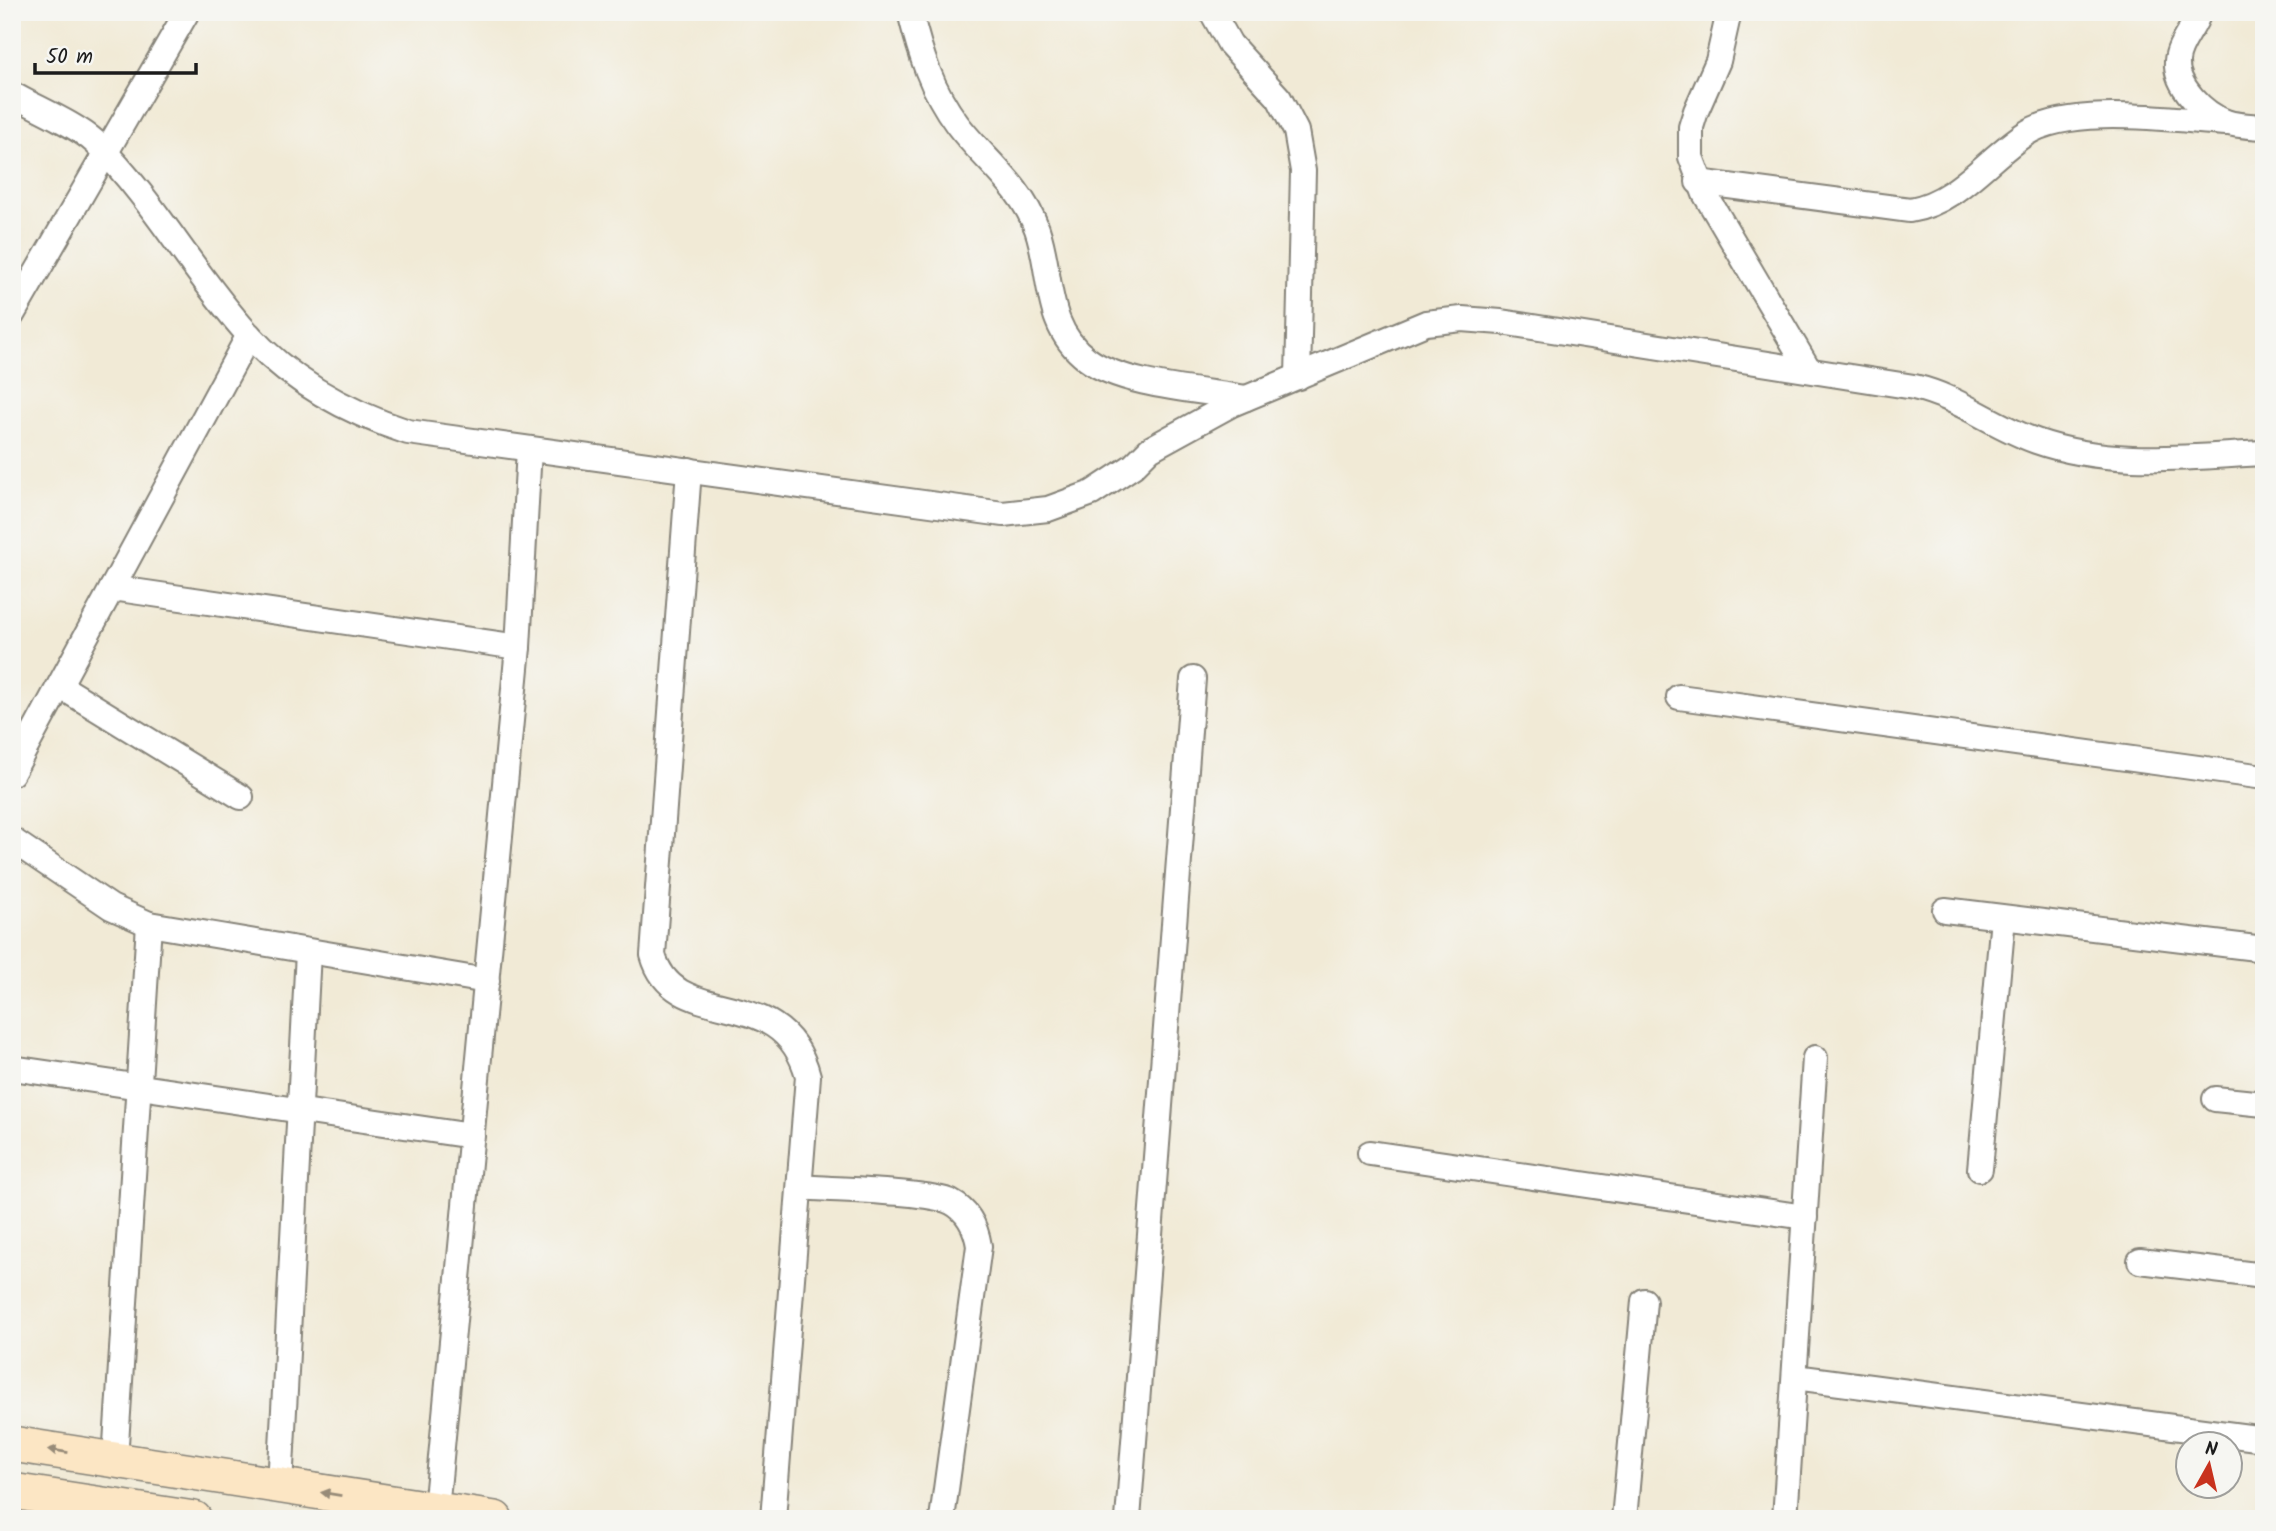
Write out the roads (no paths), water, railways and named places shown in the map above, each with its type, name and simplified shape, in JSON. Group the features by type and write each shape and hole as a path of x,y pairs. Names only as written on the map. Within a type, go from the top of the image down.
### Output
{"street":[{"path":"12,315 187,12"},
{"path":"909,12 923,62 943,104 974,145 1004,174 1026,206 1043,250 1051,304 1072,345 1085,358 1117,376 1246,398"},
{"path":"1212,12 1230,44 1279,99 1296,131 1301,151 1303,171 1298,377"},
{"path":"1729,12 1718,61 1691,127 1691,157 1698,182 1809,370"},
{"path":"2199,12 2179,52 2177,70 2198,104 2227,123"},
{"path":"12,94 92,140 161,218 249,335 306,384 378,423 408,432 1003,514 1026,513 1070,503 1093,493 1133,466 1150,449 1246,398 1426,323 1462,319 1501,322 1934,392 2014,432 2086,453 2138,459 2264,453"},
{"path":"1698,182 1910,210 1942,199 2026,133 2057,121 2087,117 2264,127"},
{"path":"12,773 249,335"},
{"path":"436,1510 518,647 529,449"},
{"path":"689,470 653,955 661,976 675,991 765,1020 782,1029 804,1058 808,1076 773,1519"},
{"path":"113,588 518,647"},
{"path":"1128,1519 1193,679"},
{"path":"60,685 240,797"},
{"path":"1679,698 2264,777"},
{"path":"12,840 111,907 149,924 487,981"},
{"path":"1945,910 2264,949"},
{"path":"1980,1169 2003,918"},
{"path":"115,1460 149,924"},
{"path":"281,1486 308,952"},
{"path":"1785,1519 1815,1058"},
{"path":"12,1068 472,1136"},
{"path":"2215,1099 2264,1104"},
{"path":"1370,1153 1805,1217"},
{"path":"800,1187 939,1199 961,1209 974,1225 979,1246 942,1519"},
{"path":"2140,1261 2264,1276"},
{"path":"1624,1519 1644,1301"},
{"path":"1795,1377 2264,1439"},
{"path":"12,1444 495,1519"},
{"path":"12,1491 65,1509 194,1519"}]}
